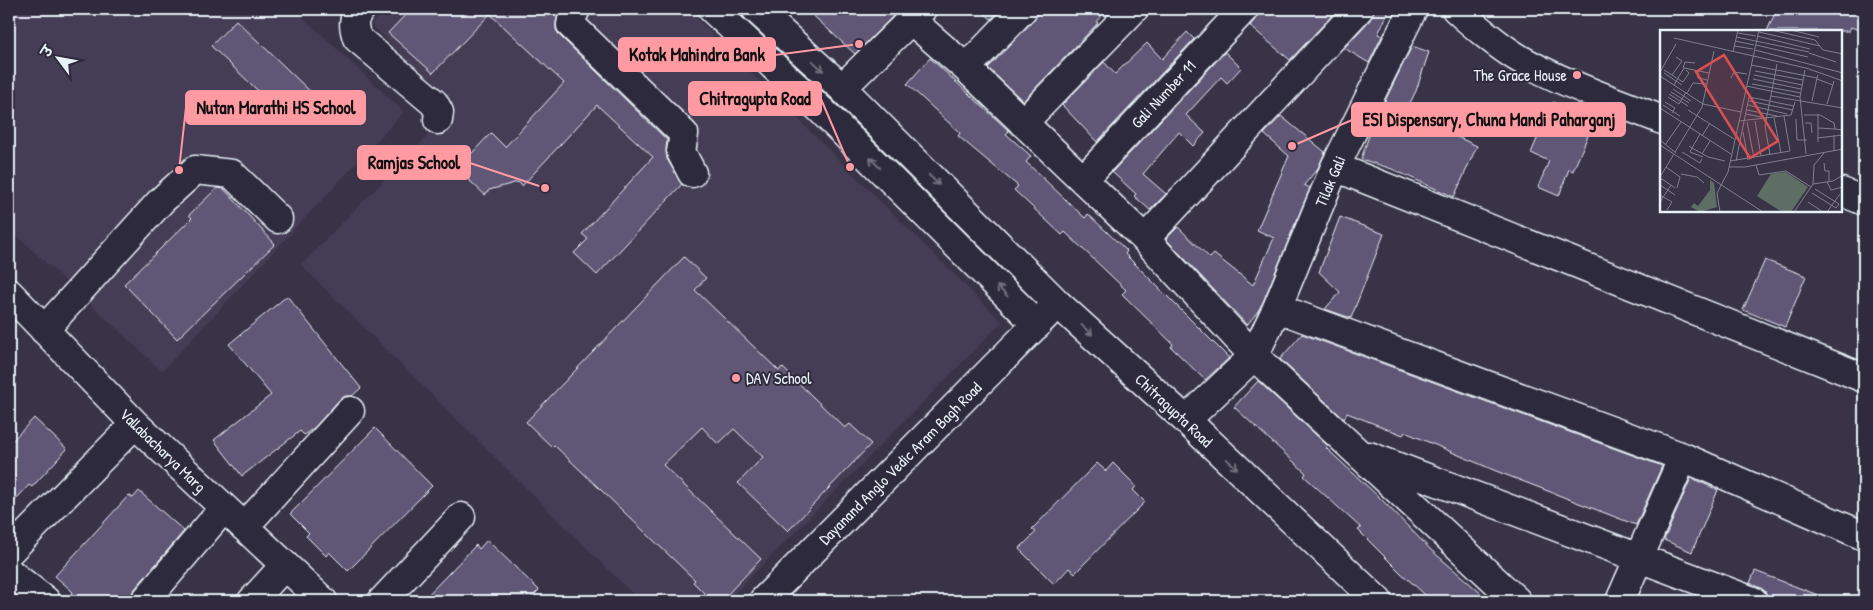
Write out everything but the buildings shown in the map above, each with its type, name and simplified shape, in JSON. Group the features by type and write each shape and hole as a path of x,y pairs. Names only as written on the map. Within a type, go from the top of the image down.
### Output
{"street":[{"path":"361,9 356,14 353,26 357,38 434,103 439,112 438,120"},
{"path":"576,9 571,25 684,134 681,152 692,172"},
{"path":"712,9 821,110 1037,325"},
{"name":"Chitragupta Road","path":"756,9 842,88 1057,303 1186,420 1378,601"},
{"path":"966,68 1023,9"},
{"path":"1023,123 1134,9"},
{"name":"Gali Number 11","path":"1082,180 1244,9"},
{"path":"1145,239 1358,9"},
{"name":"Tilak Gali","path":"1254,356 1277,308 1335,167 1413,9"},
{"path":"1456,9 1466,19 1519,58 1569,82 1660,119"},
{"path":"842,88 916,14 966,68 1145,239 1254,356 1517,601"},
{"path":"1335,167 1864,378"},
{"path":"44,330 161,200 196,170 232,174 278,219"},
{"path":"1843,192 1864,200"},
{"name":"Vallabacharya Marg","path":"9,293 135,424 323,601"},
{"name":"Dayanand Anglo Vedic Aram Bagh Road","path":"763,601 1057,303"},
{"path":"1277,308 1683,457 1864,536"},
{"path":"1186,420 1254,356"},
{"path":"244,527 350,411"},
{"path":"9,552 135,424"},
{"path":"1356,451 1753,601"},
{"path":"1620,601 1683,457"},
{"path":"145,601 224,508"},
{"path":"382,601 461,517"},
{"path":"252,601 285,565"},
{"path":"9,572 46,601"}],"shaded area":[{"path":"9,9 294,9 404,112 162,371 9,228"},
{"path":"386,9 687,9 1002,322 727,601 640,601 301,265 455,108 371,24"}],"place":[{"name":"Kotak Mahindra Bank","path":"859,44"},
{"name":"The Grace House","path":"1577,75"},
{"name":"ESI Dispensary, Chuna Mandi Paharganj","path":"1292,146"},
{"name":"Chitragupta Road","path":"850,167"},
{"name":"Nutan Marathi HS School","path":"179,170"},
{"name":"Ramjas School","path":"545,188"},
{"name":"DAV School","path":"736,378"}]}
